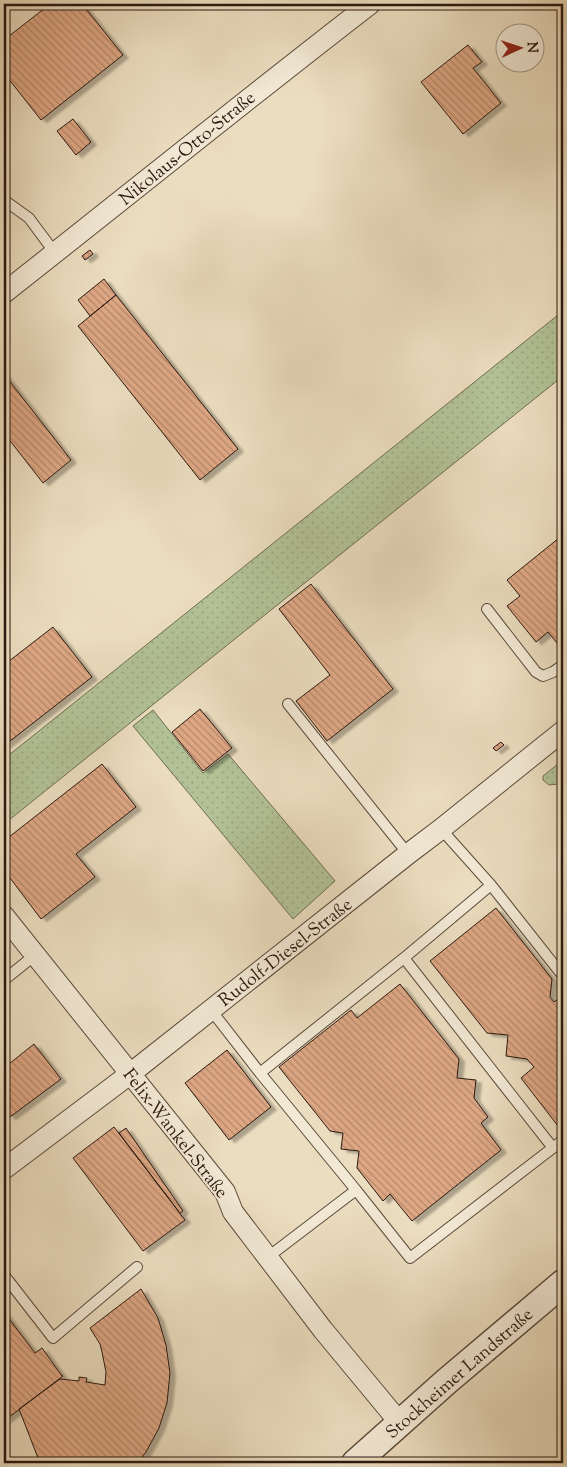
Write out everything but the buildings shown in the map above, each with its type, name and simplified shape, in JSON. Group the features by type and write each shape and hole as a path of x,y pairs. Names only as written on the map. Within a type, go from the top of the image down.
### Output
{"street":[{"name":"Nikolaus-Otto-Straße","path":"4,293 370,4"},
{"name":"Rudolf-Diesel-Straße","path":"4,1170 130,1074 563,731"},
{"name":"Felix-Wankel-Straße","path":"4,916 225,1192 233,1212 323,1330 400,1423"},
{"name":"Stockheimer Landstraße","path":"355,1463 447,1381 563,1283"}],"lane":[{"path":"4,200 29,218 54,253"},
{"path":"487,609 536,672 543,676 563,665"},
{"path":"288,704 408,854"},
{"path":"441,829 491,885 563,976"},
{"path":"260,1073 404,958 491,885"},
{"path":"4,980 35,955"},
{"path":"404,958 553,1148"},
{"path":"211,1010 410,1258 563,1140"},
{"path":"268,1257 356,1190"},
{"path":"4,1275 53,1338 137,1266"}],"green space":[{"path":"563,311 563,376 4,824 4,759"},
{"path":"153,710 203,773 228,754 335,881 293,919 133,726"},
{"path":"563,760 563,780 559,784 549,785 543,780 543,776"}]}
